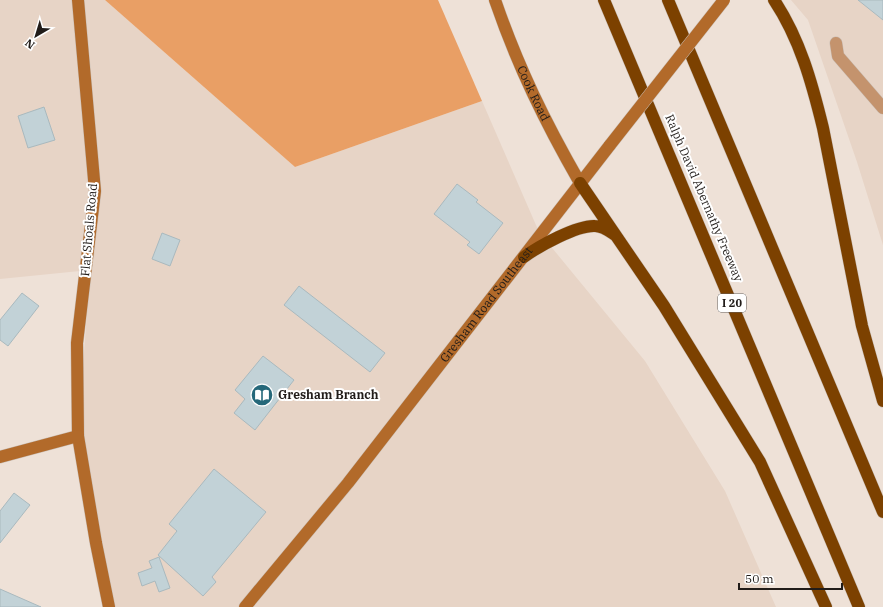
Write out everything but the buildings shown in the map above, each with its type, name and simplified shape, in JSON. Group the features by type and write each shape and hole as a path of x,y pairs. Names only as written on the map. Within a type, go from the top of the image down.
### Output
{"highway":[{"name":"Ralph David Abernathy Freeway","path":"604,0 859,607"},
{"path":"668,0 883,512"},
{"path":"774,0 796,39 815,95 824,128 862,326 883,401"},
{"path":"580,183 664,306 760,462 826,607"},
{"path":"524,257 543,245 586,227 602,227 618,237"}],"street":[{"name":"Flat Shoals Road","path":"78,0 95,191 77,343 78,436 96,543 109,607"},
{"name":"Cook Road","path":"495,0 508,40 534,99 580,183"},
{"name":"Gresham Road Southeast","path":"245,607 348,482 524,257 610,144 724,0"},
{"path":"836,44 838,56 883,108"},
{"path":"0,457 78,436"}],"shaded area":[{"path":"0,0 105,0 295,167 482,101 539,232 645,361 725,491 776,607 108,607 78,436 90,270 0,279"},
{"path":"105,0 438,0 482,101 295,167"},
{"path":"791,0 883,0 883,245 857,162 808,20"}],"place":[{"name":"Gresham Branch","path":"262,395"}]}
